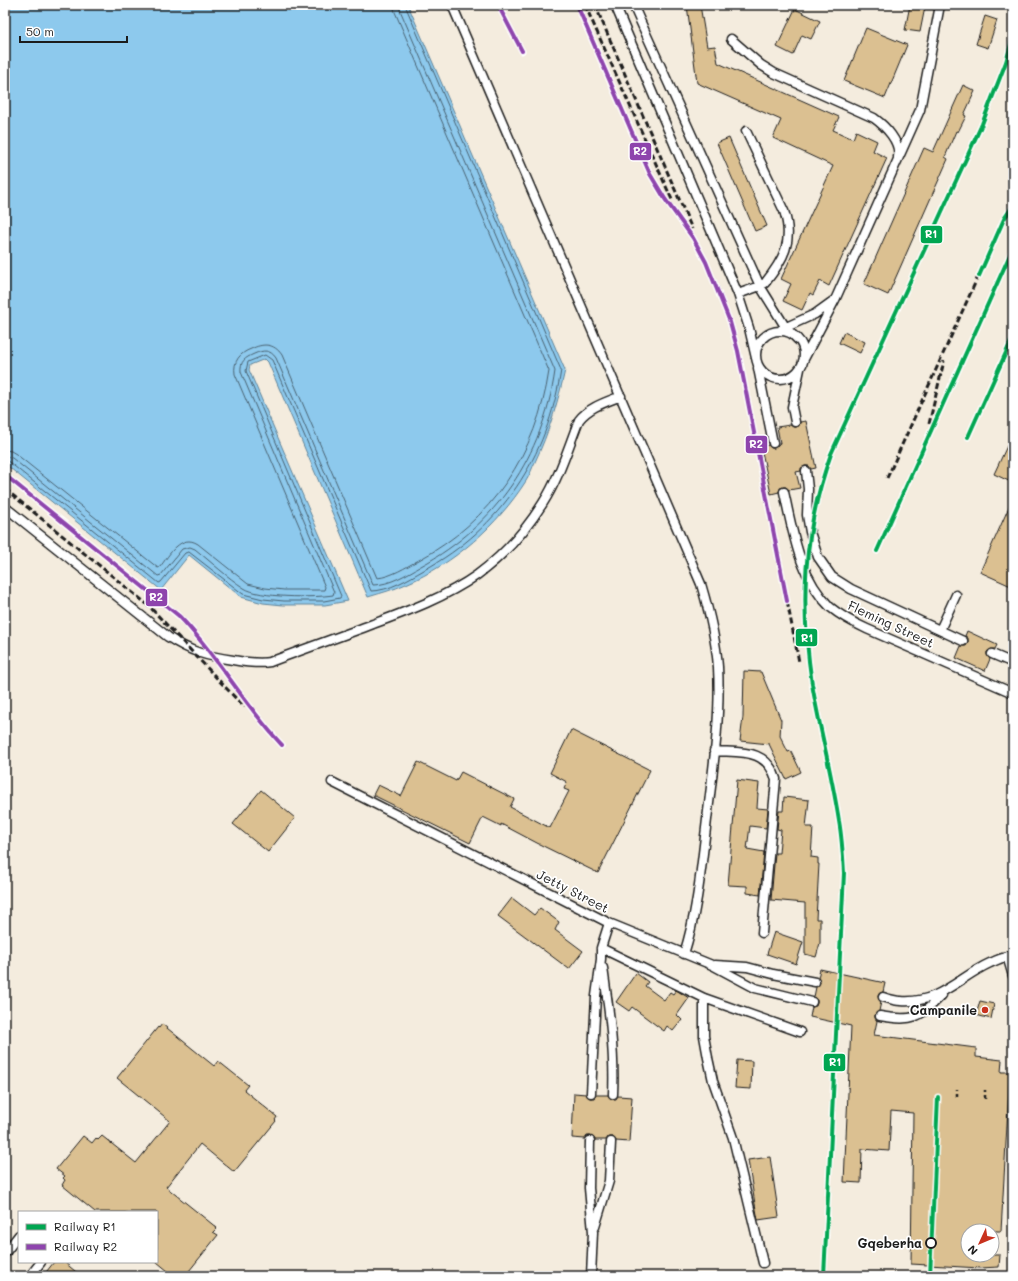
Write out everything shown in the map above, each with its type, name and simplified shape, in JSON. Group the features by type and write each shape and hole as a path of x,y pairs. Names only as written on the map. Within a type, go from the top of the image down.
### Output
{"lane":[{"path":"452,5 701,584 708,610 718,672 719,690 699,891 691,933 684,954"},
{"path":"615,5 738,294 749,328 757,362 773,444"},
{"path":"633,5 760,286 786,328 802,346 804,353 792,407 795,422"},
{"path":"835,300 816,314 786,328 770,333 763,338 758,344 757,362 765,374 780,380 795,374 802,364 835,300 898,161 921,104 940,5"},
{"path":"730,39 761,65 774,73 874,118 886,129 898,147 898,161"},
{"path":"738,294 760,286 769,278 785,252 789,231 784,211 746,131"},
{"path":"770,333 785,332 798,340"},
{"path":"5,507 162,632 182,646 209,657 252,663 270,662 409,611 448,592 477,575 505,551 526,527 543,503 583,414 621,396"},
{"name":"Fleming Street","path":"806,471 808,489 808,524 818,557 828,572 837,581 851,589 963,641"},
{"name":"Fleming Street","path":"784,492 795,542 801,561 814,586 831,607 845,617 867,629 1013,692"},
{"path":"940,630 956,595"},
{"path":"992,654 1013,663"},
{"path":"714,751 735,752 761,757 770,764 776,779 762,933"},
{"name":"Jetty Street","path":"332,782 609,923 712,965 755,988 812,1002"},
{"path":"591,1093 596,996 601,948 609,923"},
{"path":"601,948 704,998 800,1032"},
{"path":"880,1016 903,1020 920,1015 958,982 984,966 1010,956 1013,976"},
{"path":"601,959 609,1007 614,1067 613,1094"},
{"path":"712,965 747,967 773,974 815,982"},
{"path":"883,997 901,1001 914,1001 928,998 947,990"},
{"path":"704,998 704,1036 713,1081 733,1138 763,1263"},
{"path":"590,1141 589,1188 593,1232 591,1276"},
{"path":"593,1232 609,1181 611,1142"},
{"path":"5,1253 18,1236"},
{"path":"30,1276 40,1263"}],"path":[{"path":"957,1089 957,1097"},
{"path":"985,1090 985,1099"}],"water":[{"path":"5,5 408,5 565,370 549,428 527,479 502,513 474,542 441,566 424,576 396,588 368,597 268,362 265,359 250,365 249,370 348,601 325,605 283,605 263,603 241,597 189,555 161,590 5,464"}],"building":[{"path":"687,5 700,5 707,47 715,46 718,63 839,117 833,130 853,139 856,131 877,141 873,151 887,158 829,286 820,281 813,295 810,293 802,310 783,301 791,284 781,279 833,166 773,138 781,120 697,83"},
{"path":"910,5 925,7 920,32 905,30"},
{"path":"795,9 820,21 811,39 802,35 793,55 777,47"},
{"path":"985,16 997,20 988,48 976,44"},
{"path":"866,28 907,45 885,98 844,81"},
{"path":"963,85 975,91 964,115 966,116 958,132 956,131 945,157 948,159 888,295 864,284 924,148 933,152"},
{"path":"729,138 767,226 755,231 717,143"},
{"path":"844,332 865,342 860,353 839,343"},
{"path":"806,421 816,468 811,469 809,466 805,466 801,468 801,471 796,472 800,488 789,490 786,487 783,487 780,488 779,492 771,494 761,447 768,445 771,448 774,448 780,443 777,427 790,425 796,427 799,426 800,422"},
{"path":"1013,433 1013,483 994,474"},
{"path":"1013,498 1013,587 980,572"},
{"path":"967,631 997,645 995,649 991,649 987,652 990,659 985,671 956,658 961,646 966,646 968,643 968,638 965,636"},
{"path":"744,671 761,672 781,720 780,736 788,752 791,751 801,772 786,779 769,744 740,741 743,717"},
{"path":"571,730 650,770 598,873 501,824 501,826 483,817 470,843 373,795 378,785 401,796 418,762 456,781 461,772 514,799 510,807 550,828 569,791 564,789 567,782 550,773"},
{"path":"737,780 759,783 757,808 768,809 766,828 750,826 747,849 764,852 760,895 747,893 747,886 728,885"},
{"path":"261,790 295,818 268,852 233,824"},
{"path":"784,797 809,800 806,827 813,827 811,857 818,858 819,864 816,919 820,919 820,943 816,957 805,954 805,903 771,900 775,853 779,853 781,830 777,829 779,811 783,811"},
{"path":"512,898 534,915 540,908 559,922 555,930 583,951 569,969 498,916"},
{"path":"774,932 803,942 796,964 767,954"},
{"path":"820,969 885,983 883,992 878,996 881,1002 879,1011 875,1015 877,1021 874,1035 976,1048 976,1057 1002,1060 1001,1072 1010,1072 1001,1231 1000,1223 960,1223 960,1263 999,1263 999,1267 980,1268 911,1264 913,1113 891,1111 889,1151 862,1149 861,1183 844,1182 851,1026 810,1017 812,1007 816,1006 817,1003 817,1000 814,997 816,987 820,983 818,978"},
{"path":"636,973 648,982 645,986 664,1000 670,992 673,994 676,990 689,998 677,1015 682,1020 673,1031 667,1026 664,1031 632,1007 629,1011 616,1002"},
{"name":"Campanile","path":"980,1001 994,1004 991,1019 976,1015"},
{"path":"162,1024 214,1066 218,1061 248,1085 244,1090 277,1117 275,1120 276,1121 234,1172 200,1144 166,1187 217,1228 213,1232 218,1235 185,1276 174,1276 158,1263 158,1211 94,1211 62,1185 65,1180 63,1178 65,1176 56,1169 83,1136 92,1143 96,1138 98,1140 102,1136 136,1163 170,1121 117,1078 158,1027 159,1028"},
{"path":"737,1060 752,1061 751,1089 735,1088"},
{"path":"574,1093 586,1094 590,1098 594,1098 596,1095 608,1095 612,1099 616,1099 618,1096 632,1097 629,1142 616,1141 612,1137 608,1137 606,1140 595,1140 590,1136 587,1136 585,1139 572,1138"},
{"path":"770,1157 779,1217 758,1220 748,1160"},
{"path":"53,1263 65,1263 81,1276 43,1276"}],"railway":[{"path":"498,5 522,51"},
{"path":"577,5 650,174 688,230 704,258 712,273 730,320 738,351 799,662"},
{"path":"585,5 673,202"},
{"path":"595,5 692,229"},
{"path":"839,967 844,877 842,841 837,805 815,701 809,656 805,614 805,572 810,527 821,482 831,454 982,124 1006,62 1013,37"},
{"path":"887,478 1004,219 1013,206"},
{"path":"877,551 1013,248"},
{"path":"968,437 1013,337"},
{"path":"929,424 944,361"},
{"path":"5,475 179,616 206,647 255,714 282,745"},
{"path":"5,489 148,605 244,707"},
{"path":"824,1276 836,1023"},
{"path":"930,1269 930,1276"}],"rail line":[{"name":"R2","path":"498,5 522,51"},
{"name":"R2","path":"577,5 650,174 665,199 693,238 706,262 730,322 738,351 787,601"},
{"name":"R1","path":"824,1276 844,873 839,821 815,701 808,654 805,596 806,568 810,540 815,511 831,454 982,124 1006,62 1013,37"},
{"name":"R1","path":"979,276 1004,219 1013,206"},
{"name":"R1","path":"877,551 1013,248"},
{"name":"R1","path":"968,437 1013,337"},
{"name":"R2","path":"5,475 179,616 206,647 255,714 282,745"},
{"name":"R1","path":"930,1276 938,1097"}],"place":[{"name":"Campanile","path":"985,1010"},
{"name":"Gqeberha","path":"931,1243"}]}
